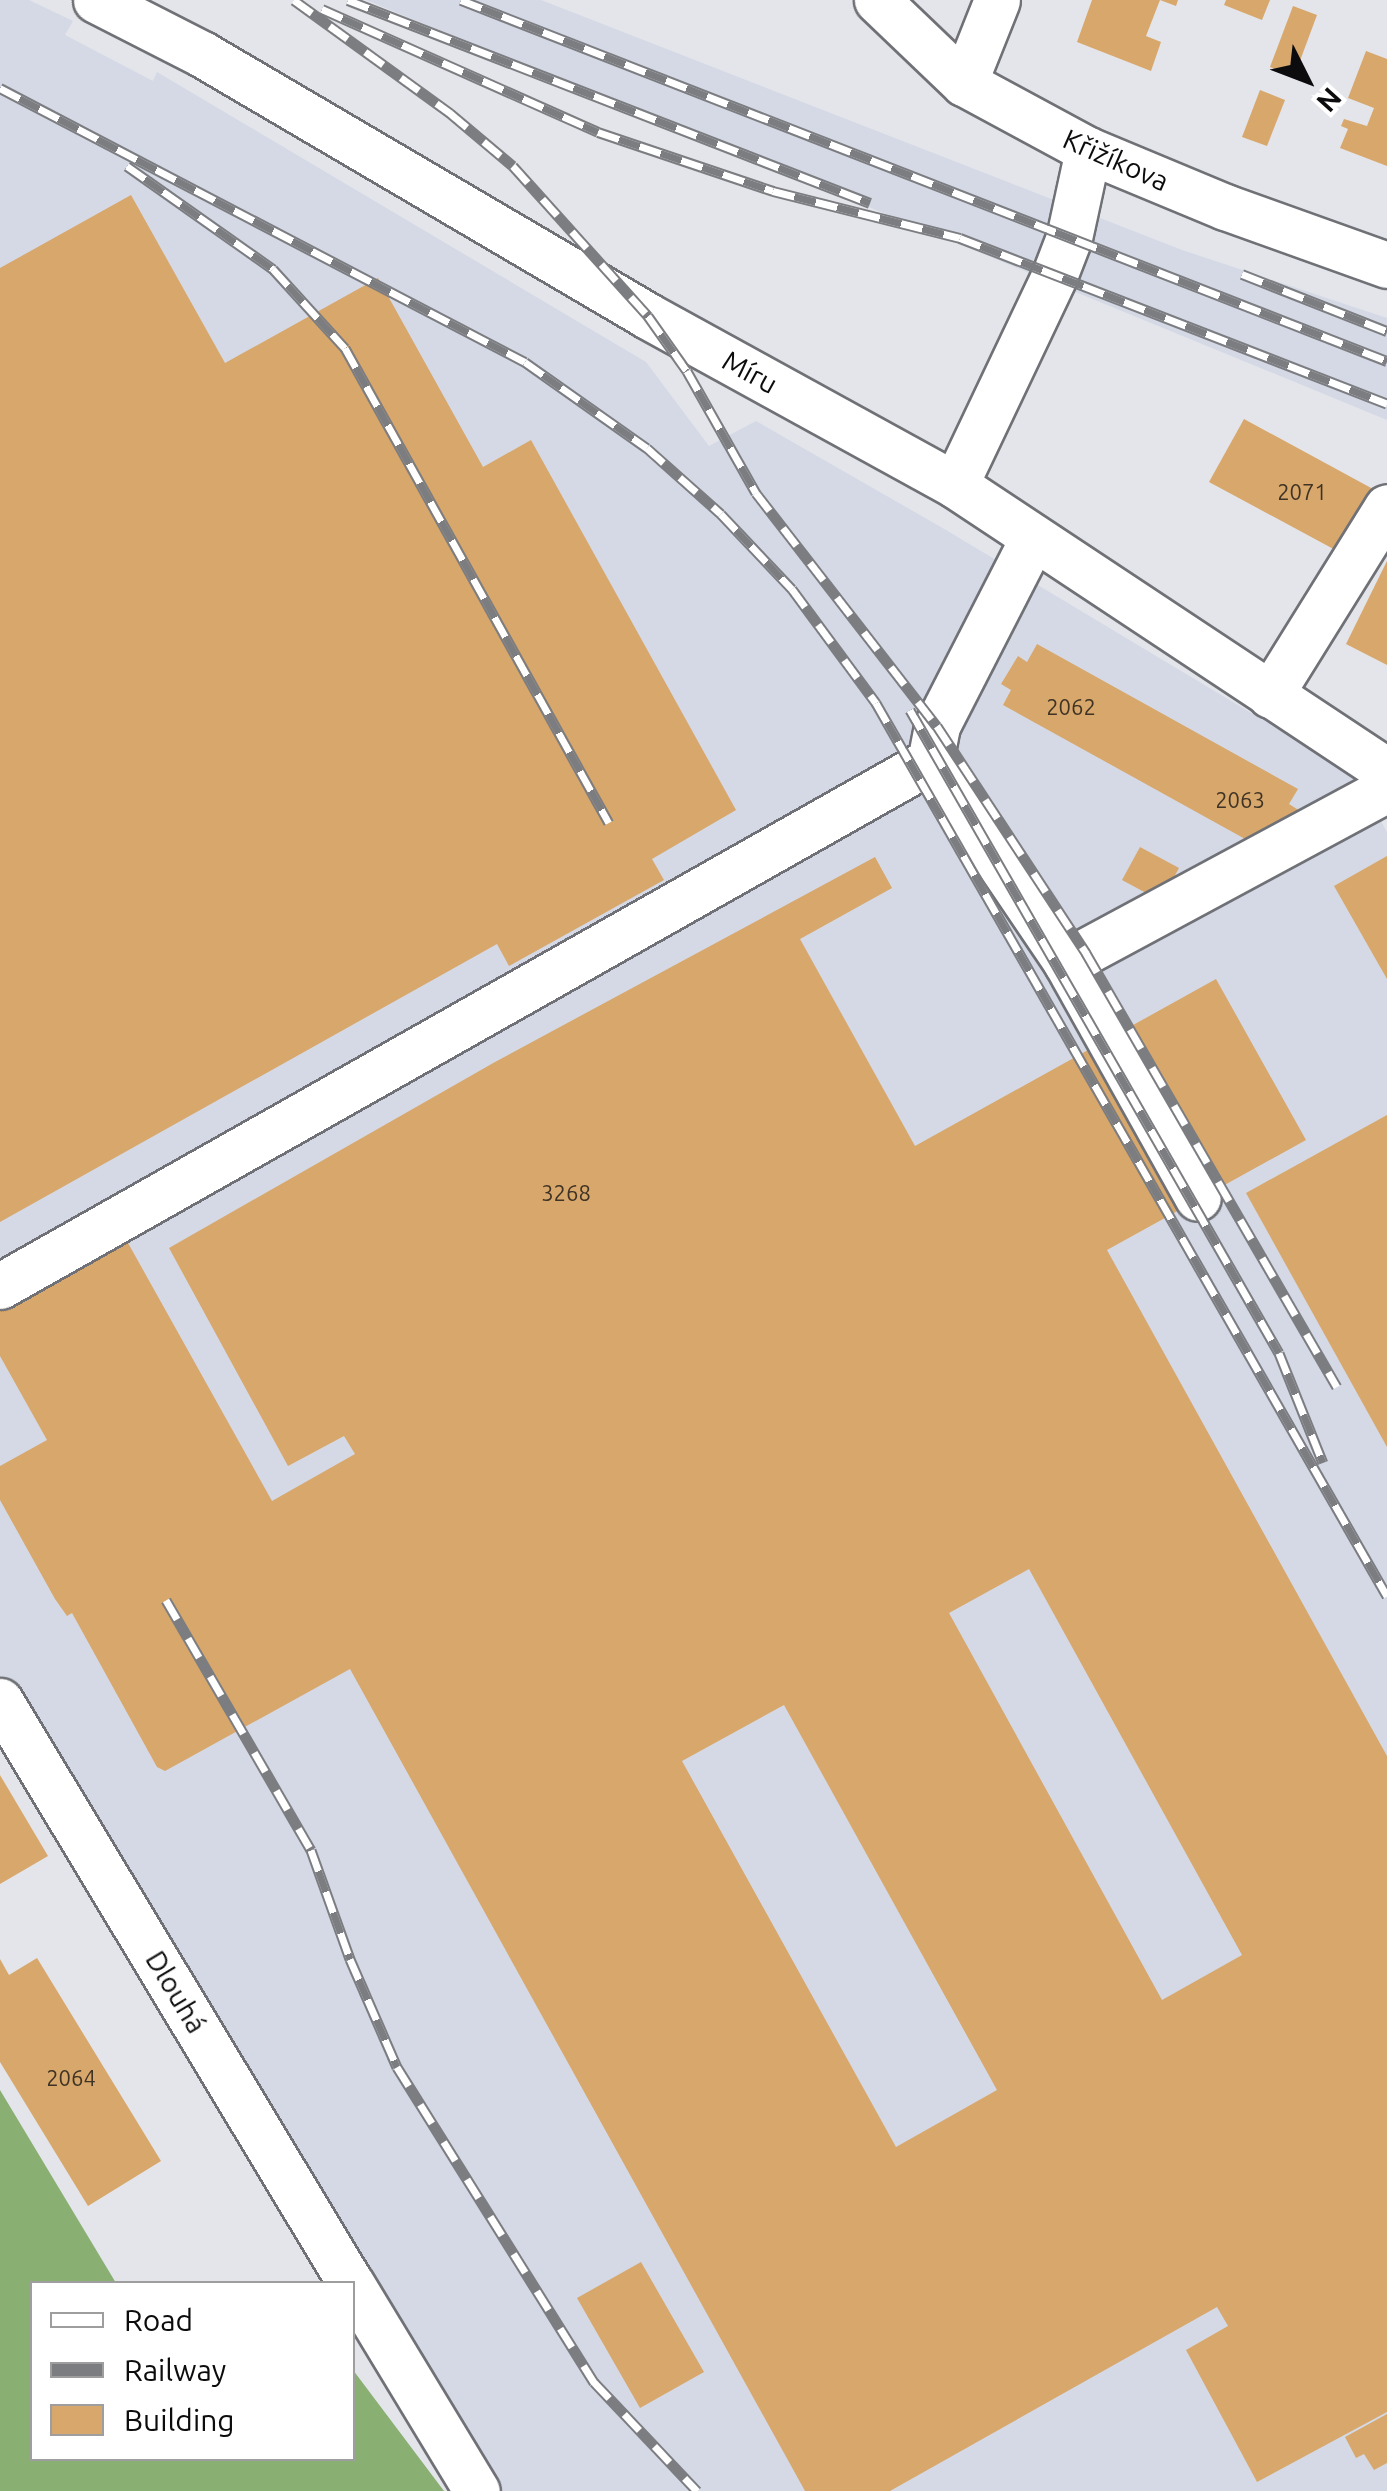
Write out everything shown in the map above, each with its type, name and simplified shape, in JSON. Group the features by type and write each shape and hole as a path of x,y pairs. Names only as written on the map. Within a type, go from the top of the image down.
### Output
{"street":[{"name":"Míru","path":"96,0 202,54 648,316 955,484 1387,770"},
{"name":"Křižíkova","path":"877,0 964,83 1088,150 1225,207 1387,265"},
{"path":"964,83 997,0"},
{"path":"955,484 1056,274 1069,238 1088,150"},
{"path":"1270,694 1387,507"},
{"path":"1033,538 938,726 930,761 1066,962 1198,1198"},
{"path":"0,1286 930,761"},
{"path":"1066,962 1387,789"},
{"name":"Dlouhá","path":"0,1701 350,2281"},
{"name":"Dlouhá","path":"355,2289 477,2491"}],"shaded area":[{"path":"0,0 29,0 73,21 65,35 153,81 157,72 646,362 709,446 756,421 1326,758 1361,785 1387,832 1387,2491 477,2491 355,2289 355,2281 350,2281 0,1701"},
{"path":"366,0 541,0 1182,250 1387,318 1387,420"}],"green space":[{"path":"0,2090 115,2281 30,2281 30,2461 355,2461 355,2373 444,2491 0,2491"}],"building":[{"path":"1092,0 1160,0 1146,36 1161,42 1151,71 1077,42"},
{"path":"1226,0 1270,0 1262,20 1224,5"},
{"path":"1293,6 1317,15 1294,77 1270,67"},
{"path":"1366,51 1387,59 1387,166 1340,148 1348,129 1341,126 1344,119 1367,126 1374,108 1348,98"},
{"path":"1260,90 1285,100 1267,146 1242,137"},
{"path":"131,195 225,363 378,278 483,467 531,440 736,810 652,859 664,880 509,966 497,944 0,1222 0,268"},
{"path":"1244,419 1373,489 1339,552 1209,482"},
{"path":"1387,561 1387,665 1346,644"},
{"path":"1037,644 1298,789 1289,804 1300,811 1265,850 1003,705 1011,690 1001,684 1018,656 1027,662"},
{"path":"1140,847 1179,868 1161,901 1122,880"},
{"path":"1387,856 1387,979 1334,886"},
{"path":"875,857 892,888 800,939 915,1146 1216,979 1306,1140 1107,1250 1387,1756 1387,2412 1257,2482 1186,2350 1228,2326 1217,2307 890,2491 805,2491 350,1669 165,1771 157,1767 72,1613 67,1616 55,1599 0,1500 0,1466 47,1440 0,1356 0,1303 123,1234 272,1501 355,1454 344,1436 288,1466 169,1248 495,1062","holes":["1029,1569 1242,1955 1162,2000 949,1613","784,1705 997,2090 896,2147 682,1761"]},
{"path":"1387,1115 1387,1447 1246,1193"},
{"path":"0,1775 48,1856 0,1884"},
{"path":"37,1958 161,2161 88,2206 0,2062 0,1959 9,1975"},
{"path":"641,2262 704,2372 640,2408 577,2298"},
{"path":"1387,2414 1387,2463 1374,2470 1364,2454 1356,2458 1345,2437"}],"railway":[{"path":"294,0 450,113 513,166 648,316 687,371 756,493 937,726 1086,953 1337,1387"},
{"path":"348,0 870,203"},
{"path":"461,0 1387,361"},
{"path":"322,9 598,132 773,191 960,238 1387,404"},
{"path":"0,88 525,362 647,448 721,514 792,589 876,703 1387,1596"},
{"path":"127,166 273,269 345,348 609,823"},
{"path":"1242,274 1387,331"},
{"path":"910,710 1279,1353 1323,1463"},
{"path":"166,1600 311,1850 350,1959 397,2067 594,2382 697,2491"}]}
